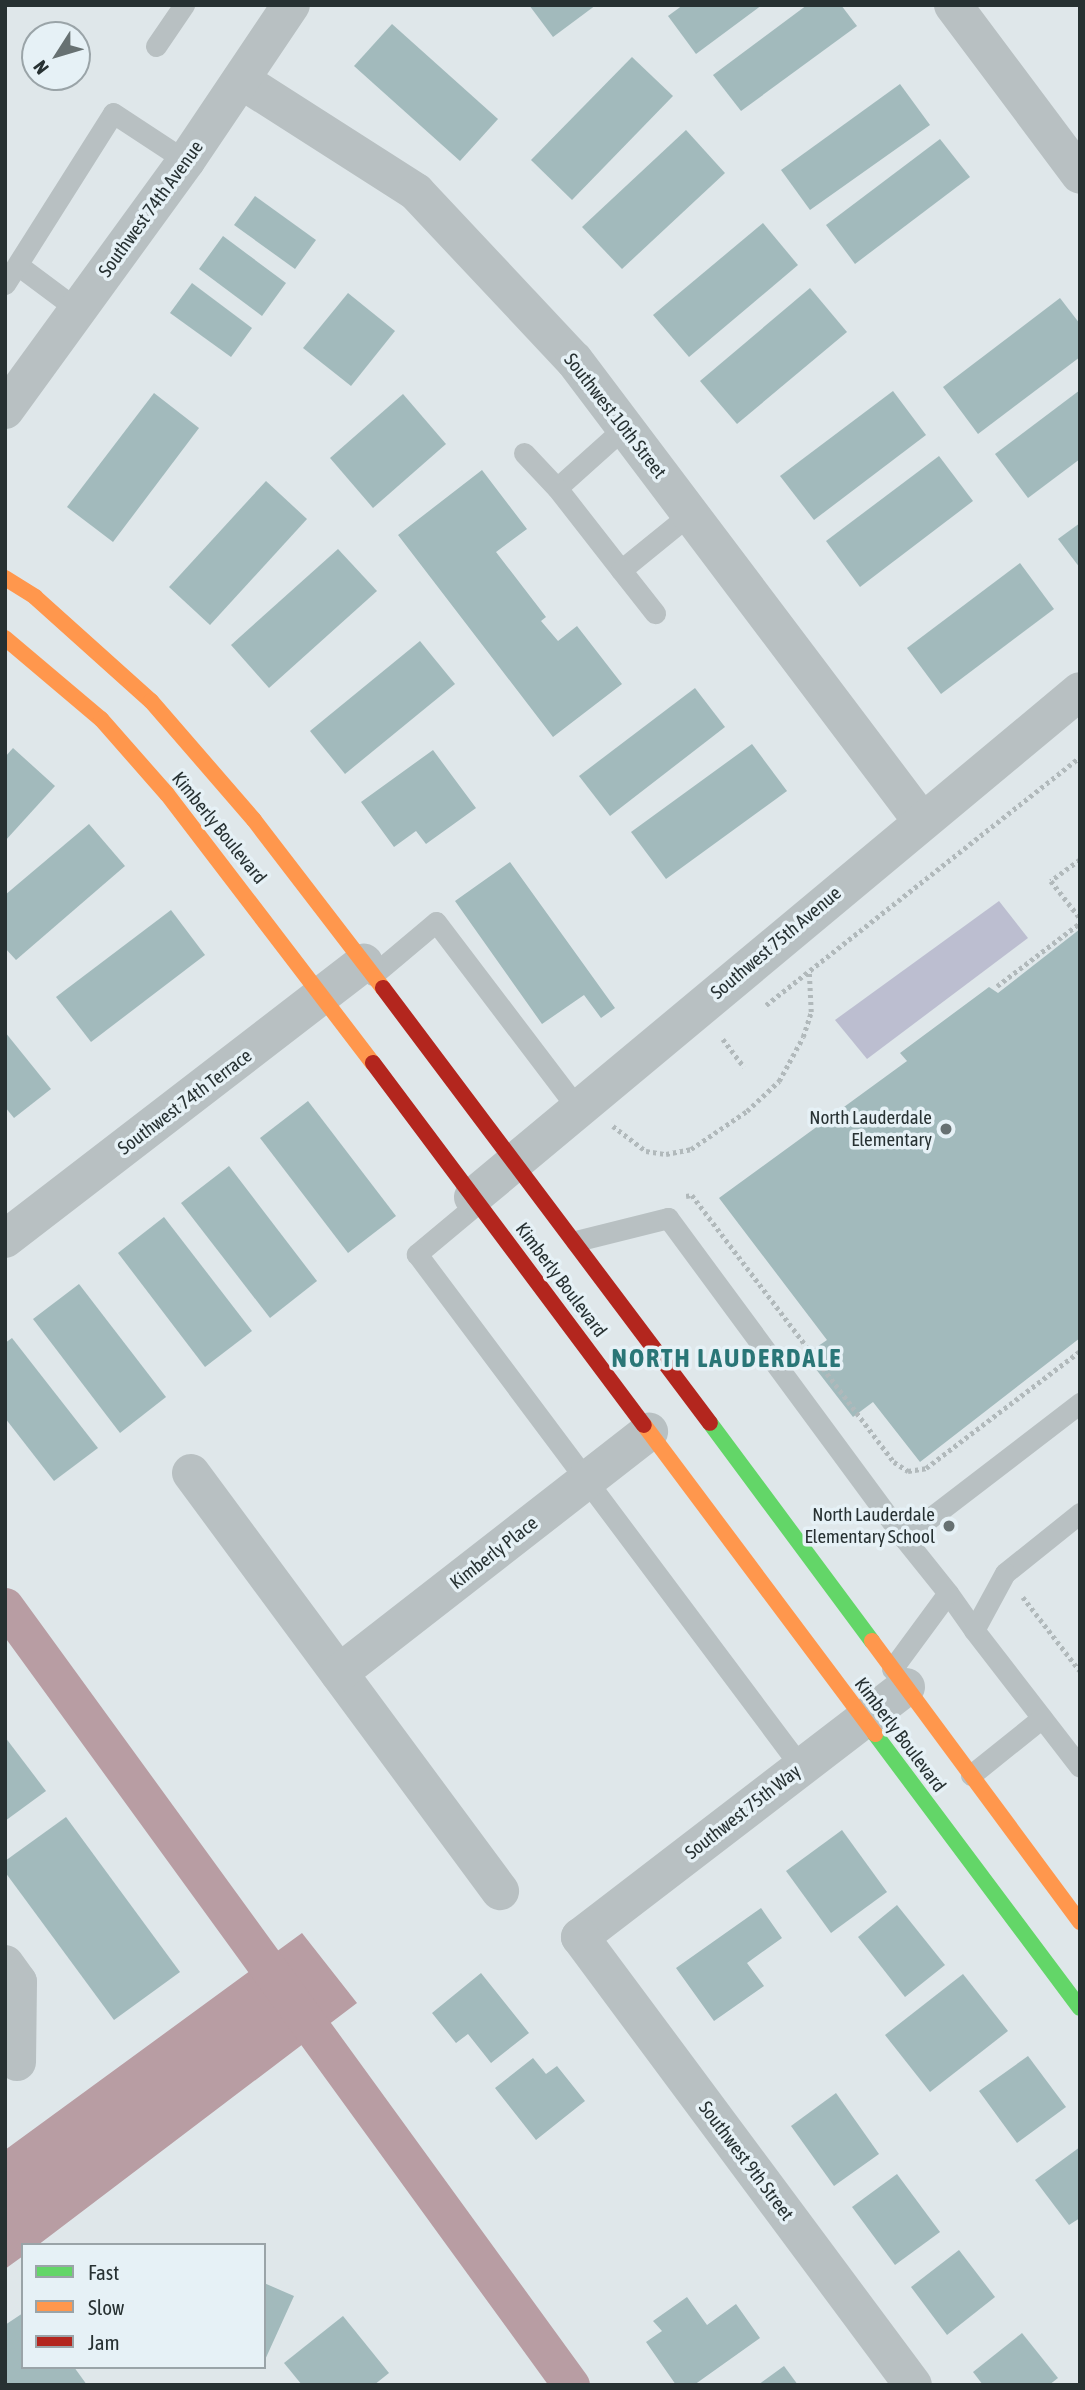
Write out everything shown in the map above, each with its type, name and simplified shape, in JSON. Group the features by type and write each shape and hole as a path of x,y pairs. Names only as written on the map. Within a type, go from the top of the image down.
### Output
{"street":[{"path":"953,5 1080,174"},
{"name":"Southwest 74th Avenue","path":"5,410 242,80 282,8"},
{"name":"Southwest 10th Street","path":"242,80 416,192 574,360 921,820"},
{"name":"Kimberly Boulevard","path":"5,578 35,597 151,701 254,820 576,1241 1080,1922"},
{"name":"Kimberly Boulevard","path":"5,638 101,719 167,794 324,996 862,1720 1080,2008"},
{"name":"Southwest 75th Avenue","path":"475,1200 516,1161 921,820 1080,691"},
{"name":"Southwest 74th Terrace","path":"5,1239 324,996 369,969"},
{"name":"Kimberly Place","path":"339,1673 649,1432"},
{"path":"191,1474 499,1891"},
{"name":"Southwest 75th Way","path":"580,1937 862,1720 899,1678"},
{"path":"962,1852 1000,1875 1080,1980"},
{"name":"Southwest 9th Street","path":"580,1937 913,2385"},
{"path":"5,1964 18,1982 16,2062"}],"lane":[{"path":"156,46 184,5"},
{"path":"5,284 19,266 113,113 186,161"},
{"path":"19,266 78,310"},
{"path":"557,488 625,427"},
{"path":"524,453 557,488 655,613"},
{"path":"621,570 690,514"},
{"path":"369,969 436,922 578,1109"},
{"path":"475,1200 417,1254 801,1767"},
{"path":"576,1241 668,1218 904,1538 1080,1766"},
{"path":"904,1538 1080,1403"},
{"path":"974,1630 1005,1573 1080,1513"},
{"path":"899,1678 948,1593"},
{"path":"971,1775 1042,1718"}],"path":[{"path":"997,986 1080,921 1051,881 1080,860"},
{"path":"612,1126 646,1151 666,1154 691,1149 747,1111 779,1081 803,1037 811,1013 809,970"},
{"path":"723,1039 744,1067"},
{"path":"894,1462 908,1471 926,1468 1080,1351"},
{"path":"1059,1366 1067,1377"},
{"path":"1005,1573 1080,1671"}],"shaded area":[{"path":"999,901 1028,938 867,1059 835,1020"},
{"path":"302,1933 357,2003 41,2243 21,2243 21,2257 5,2269 5,2150"}],"building":[{"path":"529,5 596,5 553,37"},
{"path":"683,5 762,5 696,54 668,16"},
{"path":"807,5 841,5 857,26 741,111 713,75"},
{"path":"392,24 498,119 460,161 354,66"},
{"path":"632,57 673,96 572,200 531,160"},
{"path":"900,84 930,125 810,210 781,170"},
{"path":"686,130 725,173 622,269 582,227"},
{"path":"940,139 970,177 855,264 826,225"},
{"path":"255,196 316,240 295,269 234,225"},
{"path":"763,223 798,265 689,357 653,315"},
{"path":"223,236 286,283 262,316 199,269"},
{"path":"192,283 252,328 231,357 170,313"},
{"path":"810,288 847,332 737,424 700,381"},
{"path":"348,293 395,331 351,386 303,348"},
{"path":"1060,298 1080,324 1080,357 978,434 943,387"},
{"path":"1080,390 1080,459 1028,498 995,454"},
{"path":"893,391 926,435 814,520 780,476"},
{"path":"154,393 199,428 113,542 67,507"},
{"path":"403,394 446,444 373,508 330,458"},
{"path":"939,456 973,501 860,587 826,541"},
{"path":"482,470 527,529 496,552 546,617 541,621 558,641 577,626 622,684 553,737 398,535"},
{"path":"266,481 307,519 210,625 169,587"},
{"path":"1080,523 1080,568 1058,539"},
{"path":"338,549 377,591 269,688 231,645"},
{"path":"1020,563 1054,609 941,694 907,648"},
{"path":"420,641 455,684 345,774 310,731"},
{"path":"695,688 725,727 610,816 579,776"},
{"path":"752,744 787,791 666,879 631,832"},
{"path":"13,748 55,786 5,841 5,757"},
{"path":"433,750 476,808 426,844 416,831 394,847 361,802"},
{"path":"89,824 125,866 16,960 5,948 5,895"},
{"path":"510,862 615,1008 601,1018 584,995 542,1024 455,901"},
{"path":"171,910 205,955 91,1042 56,997"},
{"name":"North Lauderdale Elementary","path":"1080,929 1080,1338 920,1462 873,1402 853,1417 805,1355 827,1340 719,1198 907,1061 900,1053 989,987 998,993"},
{"path":"5,1032 51,1089 14,1118 5,1107"},
{"path":"308,1101 396,1216 348,1253 260,1138"},
{"path":"229,1166 317,1281 270,1318 181,1203"},
{"path":"164,1217 252,1331 205,1367 118,1253"},
{"path":"79,1284 166,1397 120,1433 33,1319"},
{"path":"12,1338 98,1448 54,1481 5,1418 5,1343"},
{"path":"5,1737 46,1791 5,1821"},
{"path":"66,1817 180,1972 114,2020 5,1872 5,1861"},
{"path":"842,1830 887,1892 831,1933 786,1871"},
{"path":"897,1905 945,1965 905,1997 858,1937"},
{"path":"761,1908 782,1938 747,1963 764,1986 714,2021 676,1968"},
{"path":"481,1973 529,2033 491,2063 468,2034 456,2043 432,2013"},
{"path":"963,1974 1008,2031 930,2092 885,2035"},
{"path":"1028,2056 1066,2107 1017,2143 979,2091"},
{"path":"533,2058 546,2074 557,2066 585,2101 536,2140 495,2088"},
{"path":"836,2093 879,2154 834,2186 791,2126"},
{"path":"1080,2147 1080,2218 1069,2225 1035,2180"},
{"path":"897,2174 940,2232 895,2265 852,2207"},
{"path":"959,2250 995,2297 947,2335 911,2287"},
{"path":"266,2284 294,2296 266,2358"},
{"path":"687,2297 707,2325 736,2304 760,2338 694,2385 676,2385 646,2342 662,2331 653,2321"},
{"path":"21,2314 21,2369 75,2369 87,2385 5,2385 5,2325"},
{"path":"343,2316 389,2373 374,2385 302,2385 284,2363"},
{"path":"1022,2333 1058,2378 1049,2385 983,2385 973,2372"},
{"path":"784,2366 798,2385 758,2385"}],"waterway":[{"path":"5,1606 571,2385"}],"traffic: fast":[{"path":"710,1423 872,1641"},
{"path":"875,1734 1080,2008"}],"traffic: slow":[{"path":"5,578 35,597 151,701 254,820 383,988"},
{"path":"5,638 101,719 167,794 373,1063"},
{"path":"644,1425 875,1734"},
{"path":"872,1641 1080,1922"}],"traffic: jam":[{"path":"383,988 710,1423"},
{"path":"373,1063 644,1425"}],"place":[{"name":"North Lauderdale Elementary","path":"946,1129"},
{"name":"North Lauderdale Elementary School","path":"949,1526"}],"district":[{"name":"NORTH LAUDERDALE","path":"727,1359"}]}
